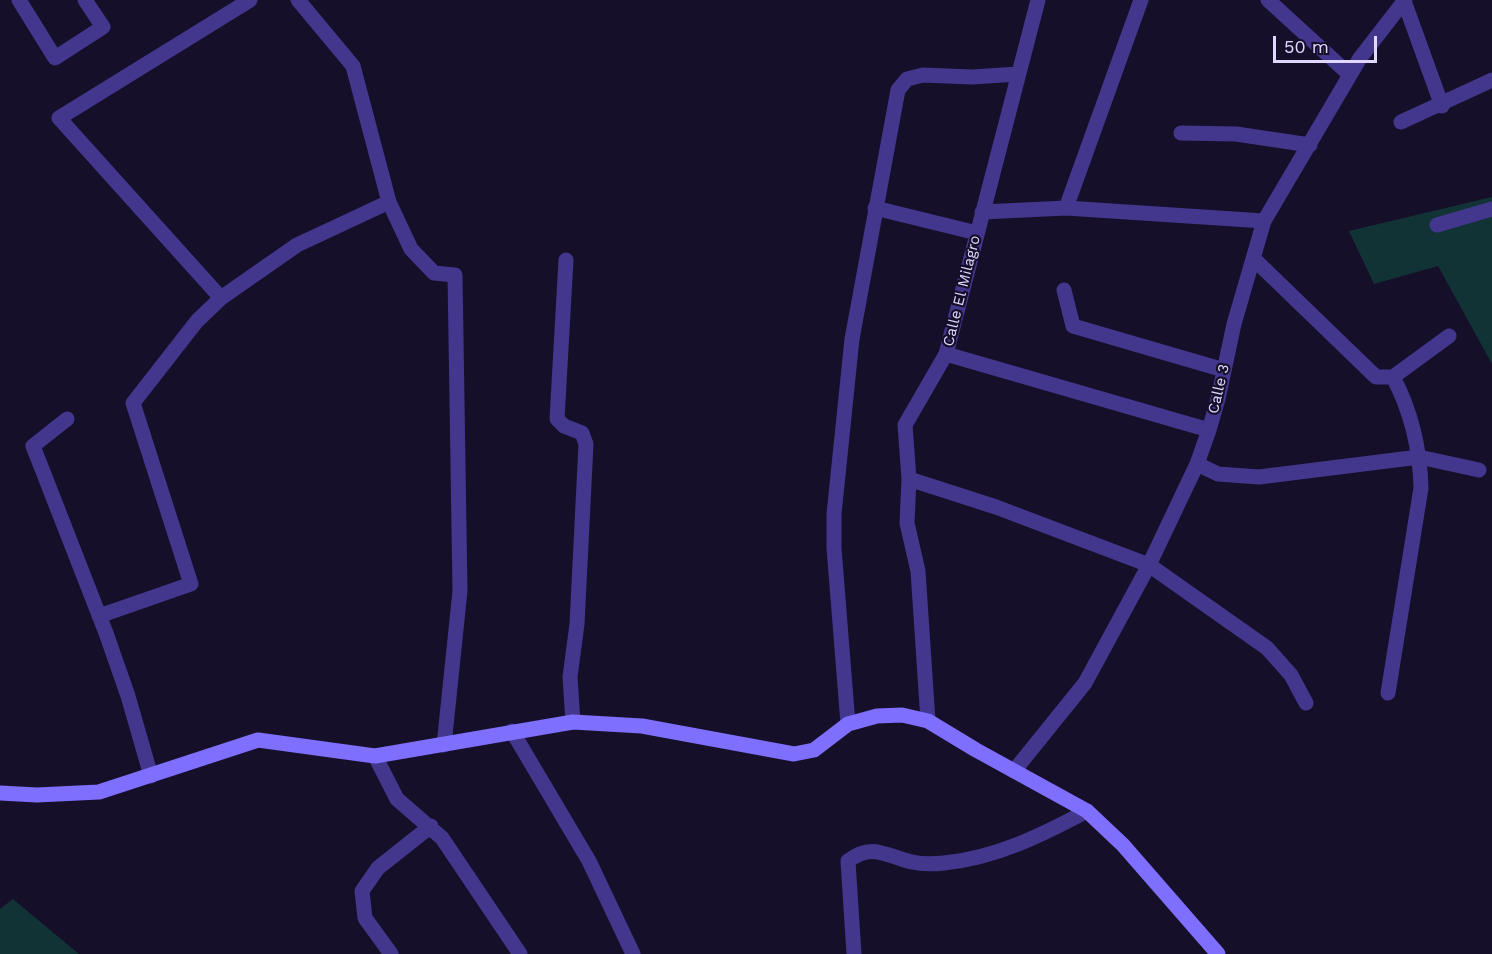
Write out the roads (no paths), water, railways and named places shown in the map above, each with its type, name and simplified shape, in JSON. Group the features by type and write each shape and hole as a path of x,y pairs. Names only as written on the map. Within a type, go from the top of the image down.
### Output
{"street":[{"path":"19,0 55,58 102,27 85,0"},
{"path":"220,298 59,118 250,0"},
{"path":"298,0 353,66 389,202 411,249 434,273 456,275 460,591 444,745"},
{"name":"Calle El Milagro","path":"928,720 918,571 907,523 909,478 905,425 946,354 1038,0"},
{"path":"1066,208 1141,0"},
{"path":"1268,0 1350,75"},
{"path":"1405,1 1442,106"},
{"name":"Calle 3","path":"1014,771 1085,682 1149,565 1197,464 1209,430 1234,324 1255,260 1264,221 1350,75 1405,1"},
{"path":"848,724 834,548 834,514 852,339 874,208 898,90 903,82 923,75 972,77 1018,74"},
{"path":"1401,122 1442,106 1492,80"},
{"path":"1181,133 1236,134 1310,145"},
{"path":"99,616 191,584 133,403 197,321 220,298 297,245 389,202"},
{"path":"874,208 977,233"},
{"path":"982,212 1066,208 1264,221"},
{"path":"1437,225 1492,209"},
{"path":"566,260 557,419 564,426 582,433 586,444 577,624 570,677 573,722"},
{"path":"1255,260 1376,377 1393,377 1449,336"},
{"path":"1064,290 1073,326 1224,370"},
{"path":"946,354 1209,430"},
{"path":"1388,693 1421,488 1419,457 1407,405 1393,377"},
{"path":"67,419 33,446 128,696 151,776"},
{"path":"1197,464 1218,474 1259,477 1419,457 1479,470"},
{"path":"909,478 996,507 1149,565 1267,648 1291,675 1306,703"},
{"path":"0,793 37,795 99,792 258,740 375,756 573,722 642,726 794,754 814,750 848,724 877,716 902,715 928,720 1087,811 1123,845 1218,954"},
{"path":"512,731 589,861 633,954"},
{"path":"375,756 397,800 431,826 442,838 520,954"},
{"path":"849,954 855,954 848,861 860,852 884,852 914,863 944,863 977,858 1039,836 1087,811"},
{"path":"392,954 365,918 362,891 378,868 431,826"}]}
